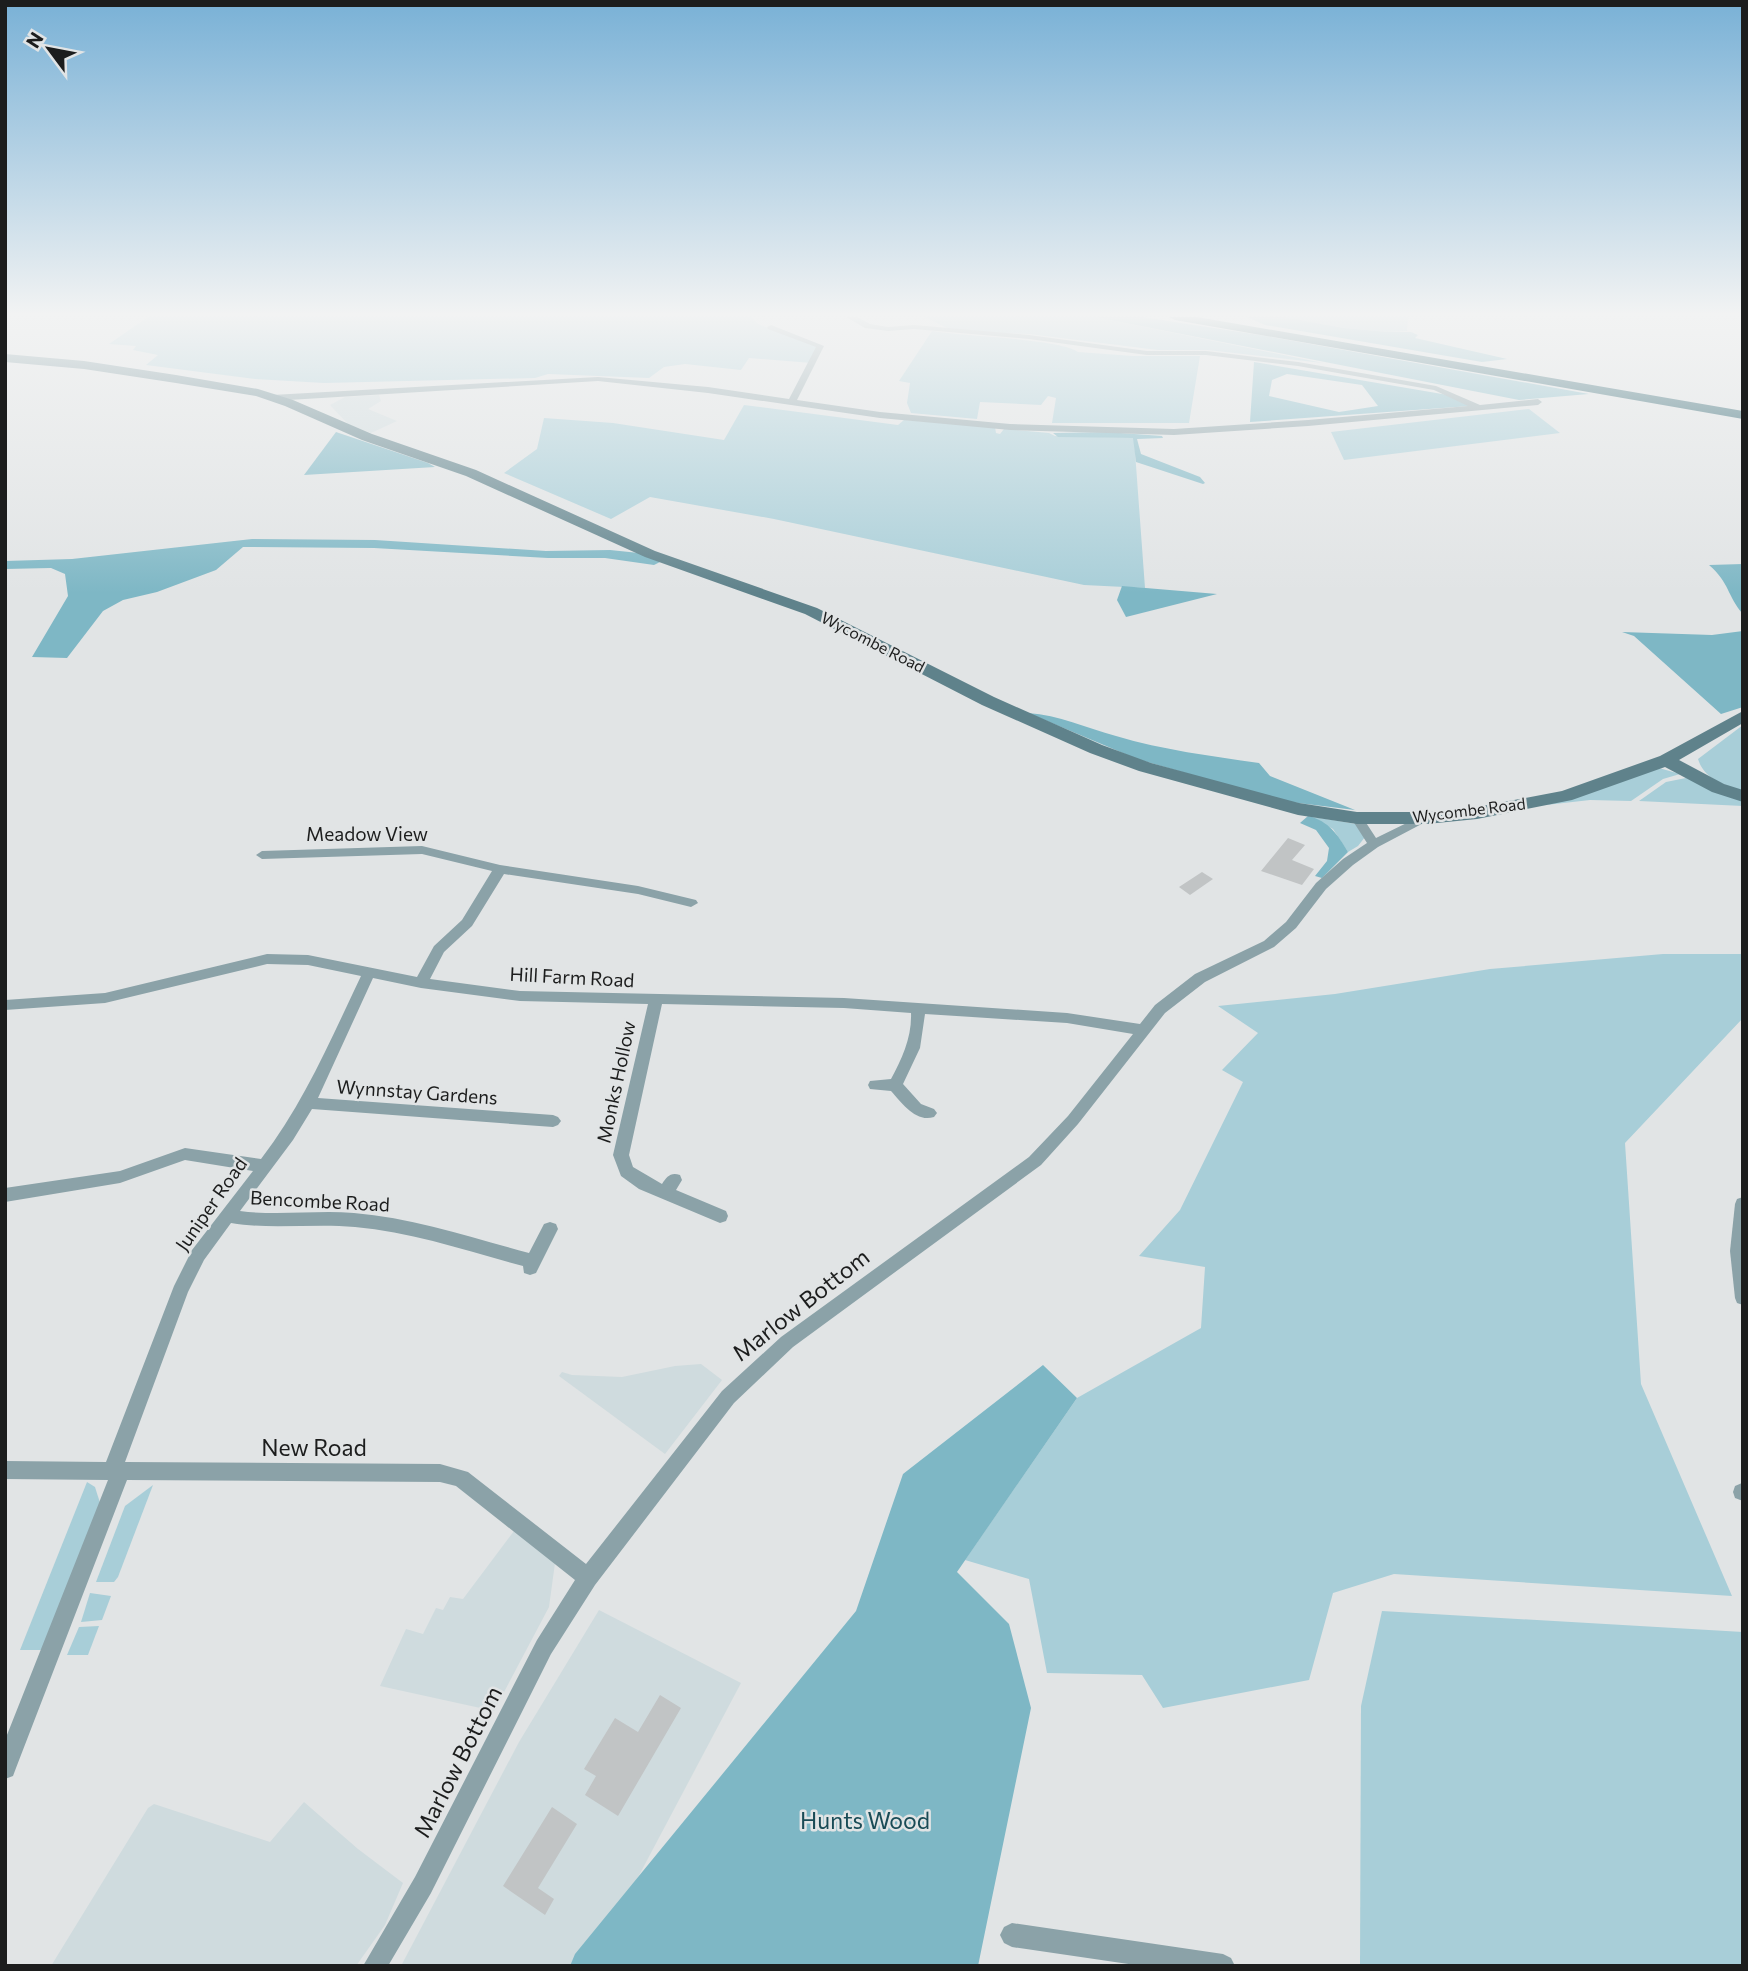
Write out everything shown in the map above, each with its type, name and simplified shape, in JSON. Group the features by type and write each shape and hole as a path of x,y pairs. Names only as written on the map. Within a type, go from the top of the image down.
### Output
{"highway":[{"path":"1719,409 1743,413"},
{"path":"1720,409 1743,413"}],"street":[{"path":"835,409 1046,430 1174,432 1308,424 1469,409"},
{"name":"Wycombe Road","path":"305,410 368,437 471,473 650,554 811,611 988,701 1096,749 1145,768 1298,809 1357,818 1427,818 1512,807 1566,796 1666,760 1743,716"},
{"path":"1666,760 1708,783 1743,796"},
{"path":"1357,818 1374,844"},
{"name":"Marlow Bottom","path":"375,1966 423,1885 544,1647 588,1578 705,1426 746,1378 787,1342 1035,1161 1073,1120 1160,1009 1200,978 1269,944 1291,925 1321,886 1348,862 1374,844 1427,818"},
{"name":"Meadow View","path":"269,856 422,850 577,886 638,890 682,904"},
{"path":"421,983 439,950 467,923 500,869"},
{"name":"Hill Farm Road","path":"5,1005 105,998 267,959 335,963 369,974 520,996 844,1003 1067,1018 1143,1030"},
{"name":"Juniper Road","path":"5,1768 117,1471 180,1291 198,1255 288,1136 308,1103 369,974"},
{"name":"Monks Hollow","path":"656,1000 621,1155 627,1171 645,1184 670,1186 720,1216"},
{"path":"895,1085 912,1056 920,1023 918,1008"},
{"path":"875,1085 895,1085 915,1108 929,1112"},
{"name":"Wynnstay Gardens","path":"308,1103 522,1125 553,1121"},
{"path":"5,1195 120,1177 185,1154 264,1166"},
{"path":"1743,1204 1738,1251 1743,1298"},
{"name":"Bencombe Road","path":"228,1216 255,1222 352,1219 410,1227 531,1265 550,1228"},
{"name":"New Road","path":"5,1470 440,1473 461,1478 588,1578"},
{"path":"1012,1935 1154,1961 1223,1966"}],"shaded area":[{"path":"334,409 368,409 397,421 371,433 348,424"},
{"path":"742,409 775,409 898,425 904,420 995,427 996,433 1000,434 1004,429 1049,433 1055,436 1134,438 1145,588 1084,585 774,519 650,497 611,519 504,473 537,449 544,418 613,423 724,440"},
{"path":"909,409 979,409 977,419 911,413"},
{"path":"1054,409 1191,409 1189,423 1052,423"},
{"path":"1529,409 1560,433 1344,460 1331,432"},
{"path":"1743,725 1743,791 1722,784 1710,776 1698,759"},
{"path":"1659,768 1680,774 1663,779 1631,801 1590,800 1546,805"},
{"path":"1686,778 1743,800 1743,806 1639,801 1666,782"},
{"path":"1308,816 1356,824 1365,837 1358,846 1348,852 1333,829"},
{"path":"1663,954 1743,954 1743,1018 1625,1143 1641,1384 1732,1596 1394,1574 1333,1593 1309,1680 1163,1708 1142,1675 1047,1673 1029,1579 965,1560 1077,1398 1201,1328 1205,1267 1139,1256 1180,1210 1243,1082 1222,1070 1258,1033 1218,1006 1335,994 1490,969"},
{"path":"701,1364 722,1380 665,1454 559,1376 562,1372 572,1375 622,1377 675,1366"},
{"path":"87,1482 95,1487 101,1506 44,1650 20,1650"},
{"path":"153,1485 118,1577 114,1582 96,1582 125,1506"},
{"path":"514,1531 555,1563 549,1607 494,1711 380,1686 406,1629 423,1634 436,1608 443,1610 450,1597 463,1599"},
{"path":"90,1593 111,1596 102,1620 81,1622"},
{"path":"599,1610 741,1683 591,1966 401,1966 519,1742"},
{"path":"1382,1611 1743,1632 1743,1966 1360,1966 1361,1706"},
{"path":"99,1626 88,1655 67,1655 79,1627"},
{"path":"304,1802 358,1849 403,1883 385,1925 356,1966 51,1966 148,1808 154,1804 270,1842"}],"green space":[{"path":"1251,409 1326,409 1339,412 1359,409 1429,409 1250,422"},
{"path":"336,432 428,463 435,467 304,475"},
{"path":"1107,432 1162,436 1163,438 1137,439 1141,454 1200,477 1205,483 1136,462 1133,438 1058,437 1053,433"},
{"path":"252,539 375,540 546,551 610,550 639,553 662,561 654,565 605,558 548,558 374,548 243,547 216,570 157,592 123,600 103,611 67,658 32,657 68,596 65,574 51,568 5,569 5,561 72,559"},
{"path":"1743,564 1743,614 1721,578 1709,565"},
{"path":"1122,586 1217,594 1126,617 1117,600"},
{"path":"1743,631 1743,707 1721,714 1634,636 1622,632 1712,635"},
{"path":"1028,713 1062,719 1151,745 1259,763 1270,776 1355,810 1282,801 1137,759"},
{"path":"1308,816 1327,825 1348,852 1322,878 1315,876 1327,861 1329,848 1316,830 1300,823"},
{"name":"Hunts Wood","path":"1043,1365 1077,1398 957,1572 1009,1624 1031,1708 978,1966 570,1966 575,1954 856,1611 903,1474"}],"building":[{"path":"1288,838 1305,845 1292,860 1314,869 1302,885 1261,871"},
{"path":"1202,872 1213,879 1190,895 1179,887"},
{"path":"660,1695 681,1708 618,1816 585,1795 596,1776 584,1769 615,1718 638,1732"},
{"path":"552,1807 577,1824 538,1888 554,1899 545,1915 503,1886"}]}
